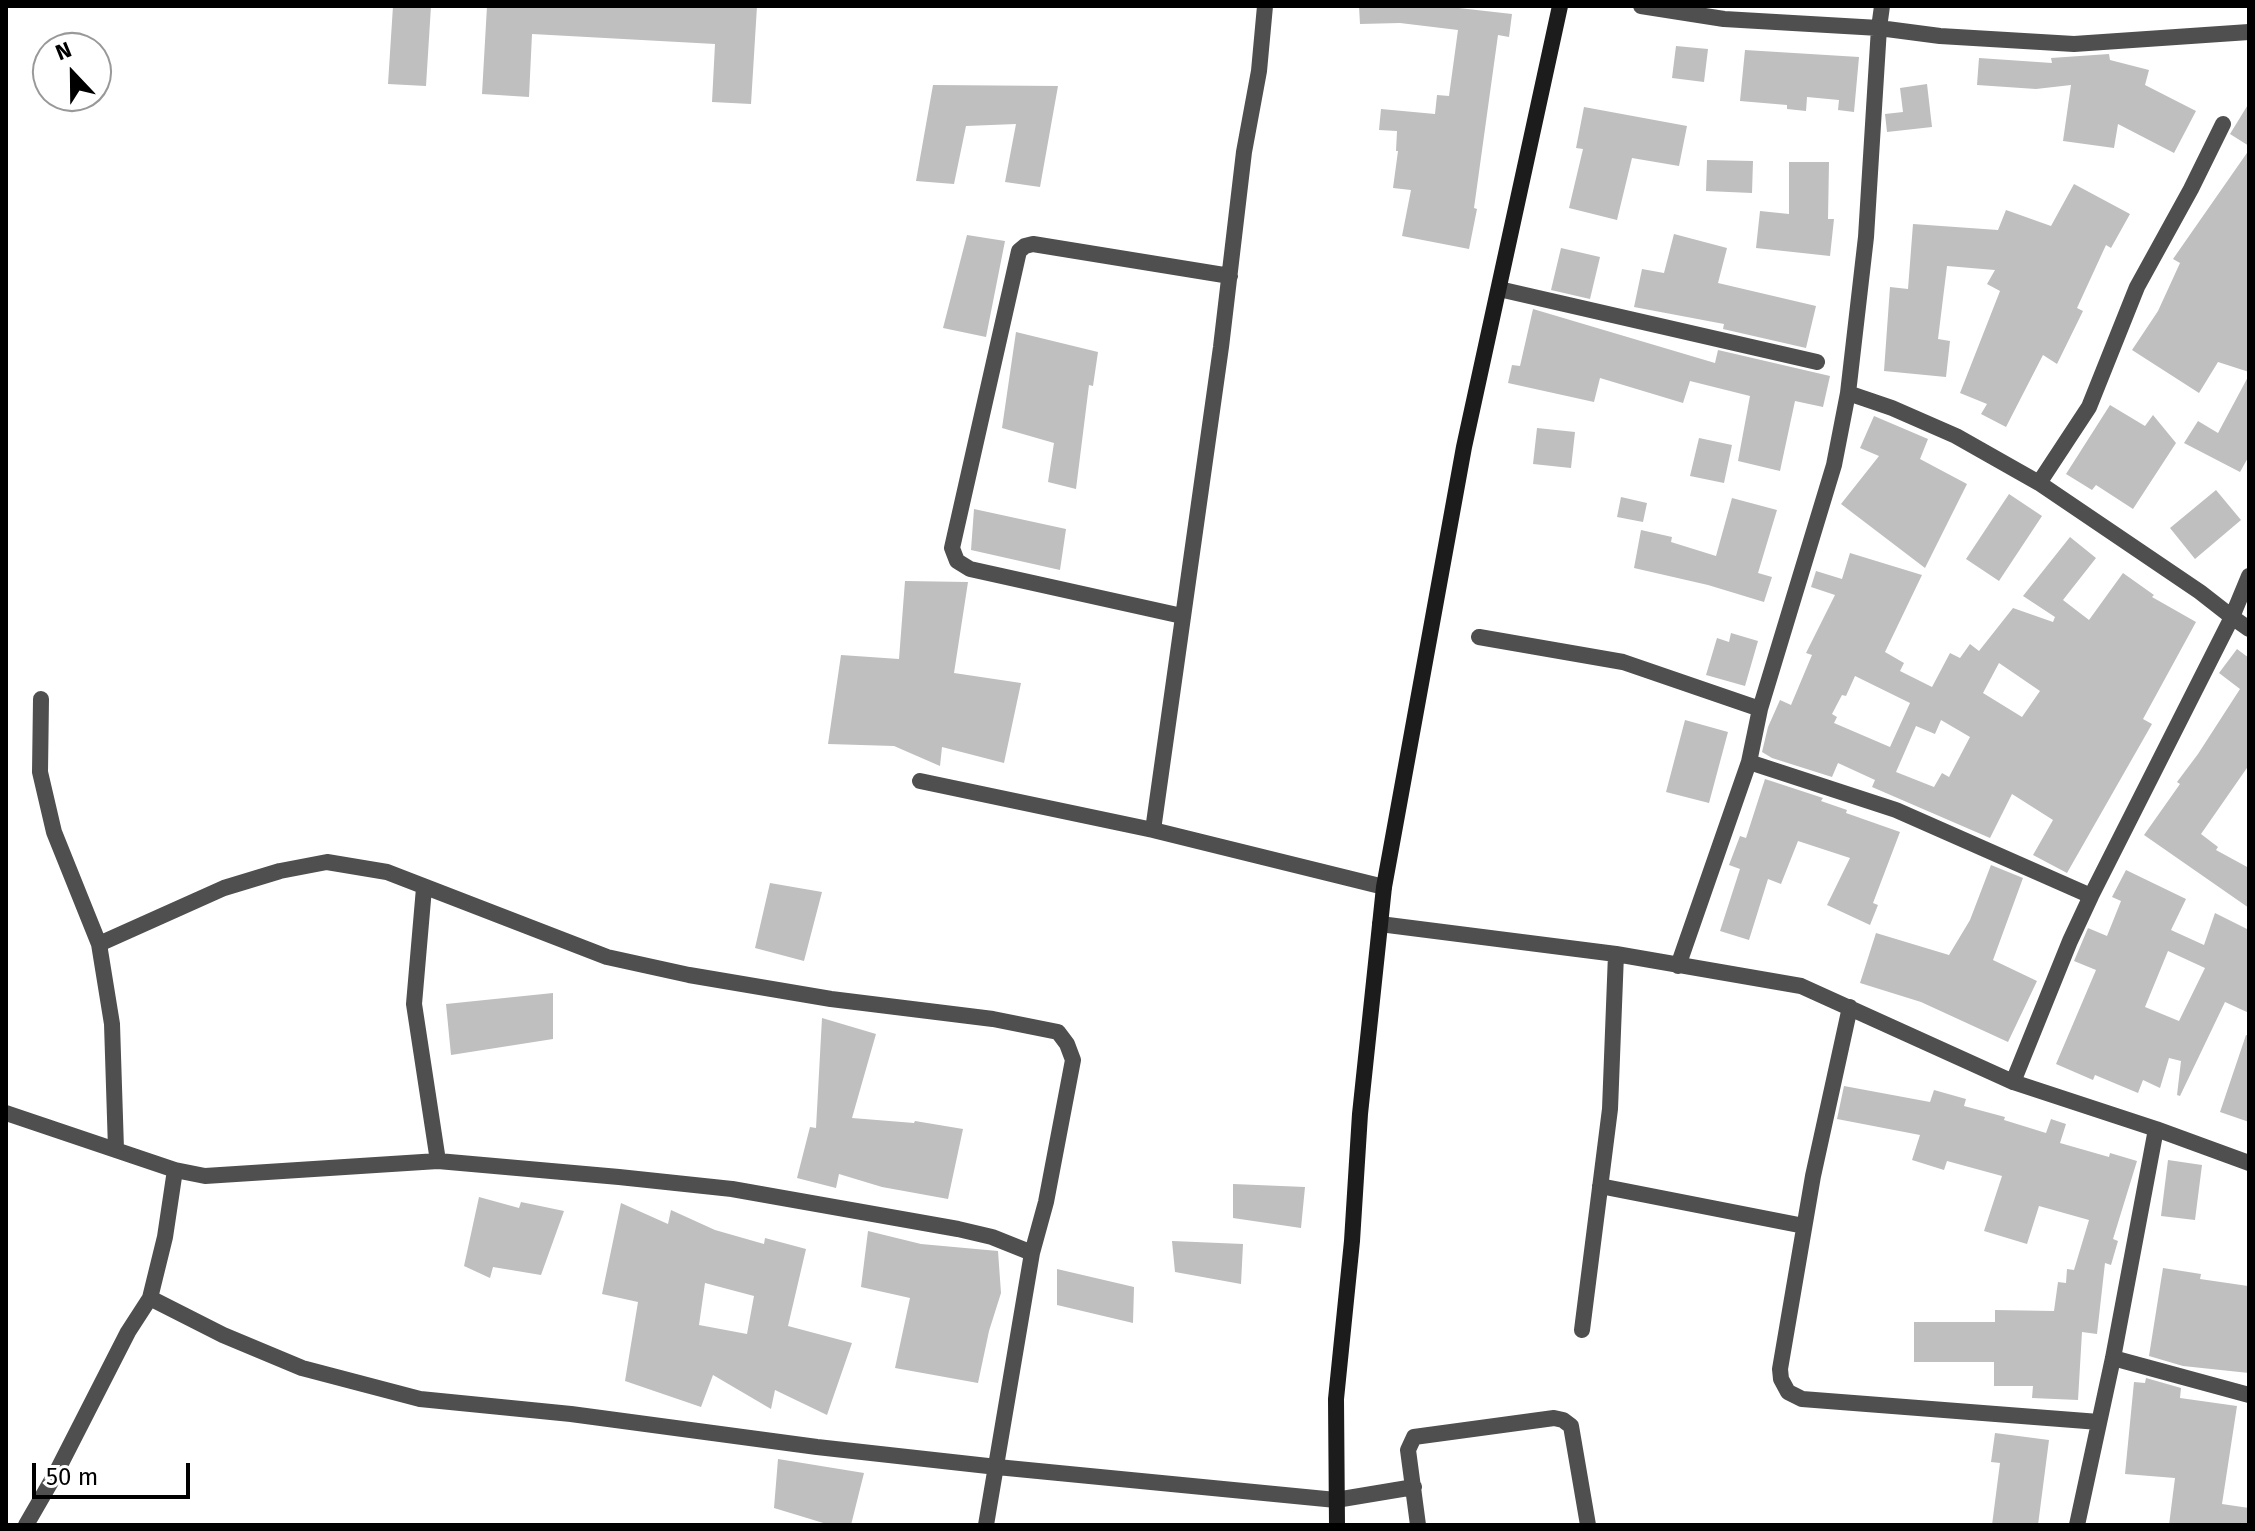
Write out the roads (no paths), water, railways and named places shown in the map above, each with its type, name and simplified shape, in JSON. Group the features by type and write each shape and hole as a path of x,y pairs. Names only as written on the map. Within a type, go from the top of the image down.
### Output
{"main road":[{"path":"1337,1525 1336,1399 1352,1241 1360,1114 1384,887 1461,462 1560,6"}],"street":[{"path":"1153,830 1230,276 1244,152 1259,71 1265,6"},
{"path":"1641,6 1724,19 2074,44 2249,32"},
{"path":"1678,966 1749,762 1760,709 1834,465 1848,393 1866,237 1882,6"},
{"path":"2039,483 2089,407 2137,287 2223,124"},
{"path":"1182,616 970,569 957,561 952,548 1019,251 1033,244 1230,276"},
{"path":"1499,289 1817,362"},
{"path":"1848,393 1956,436 2039,483 2200,592 2249,629"},
{"path":"2013,1082 2091,896 2232,617 2249,576"},
{"path":"1479,637 1623,662 1760,709"},
{"path":"41,699 40,772 50,817 99,944 112,1024 116,1149"},
{"path":"1749,762 1896,810 2091,896"},
{"path":"920,781 1153,830 1384,887"},
{"path":"99,944 224,888 280,871 327,862 387,872 607,957 689,975 831,999 993,1019 1058,1032 1073,1060 1046,1202 1032,1253 986,1525"},
{"path":"424,888 414,1004 438,1161"},
{"path":"1380,924 1616,954 1801,986 2013,1082 2247,1158"},
{"path":"1582,1330 1610,1109 1616,954"},
{"path":"1850,1007 1813,1176 1780,1369 1788,1392 1802,1399 2099,1422"},
{"path":"6,1113 175,1170 205,1176 438,1161 732,1189 958,1229 992,1237 1032,1253"},
{"path":"2077,1525 2113,1358 2156,1129"},
{"path":"26,1525 128,1332 150,1298 165,1237 175,1170"},
{"path":"1600,1186 1804,1226"},
{"path":"150,1298 223,1335 302,1368 420,1399 587,1416 997,1467 1336,1500 1414,1487"},
{"path":"2113,1358 2249,1395"},
{"path":"1418,1525 1408,1450 1414,1437 1554,1418 1571,1426 1588,1525"}]}
